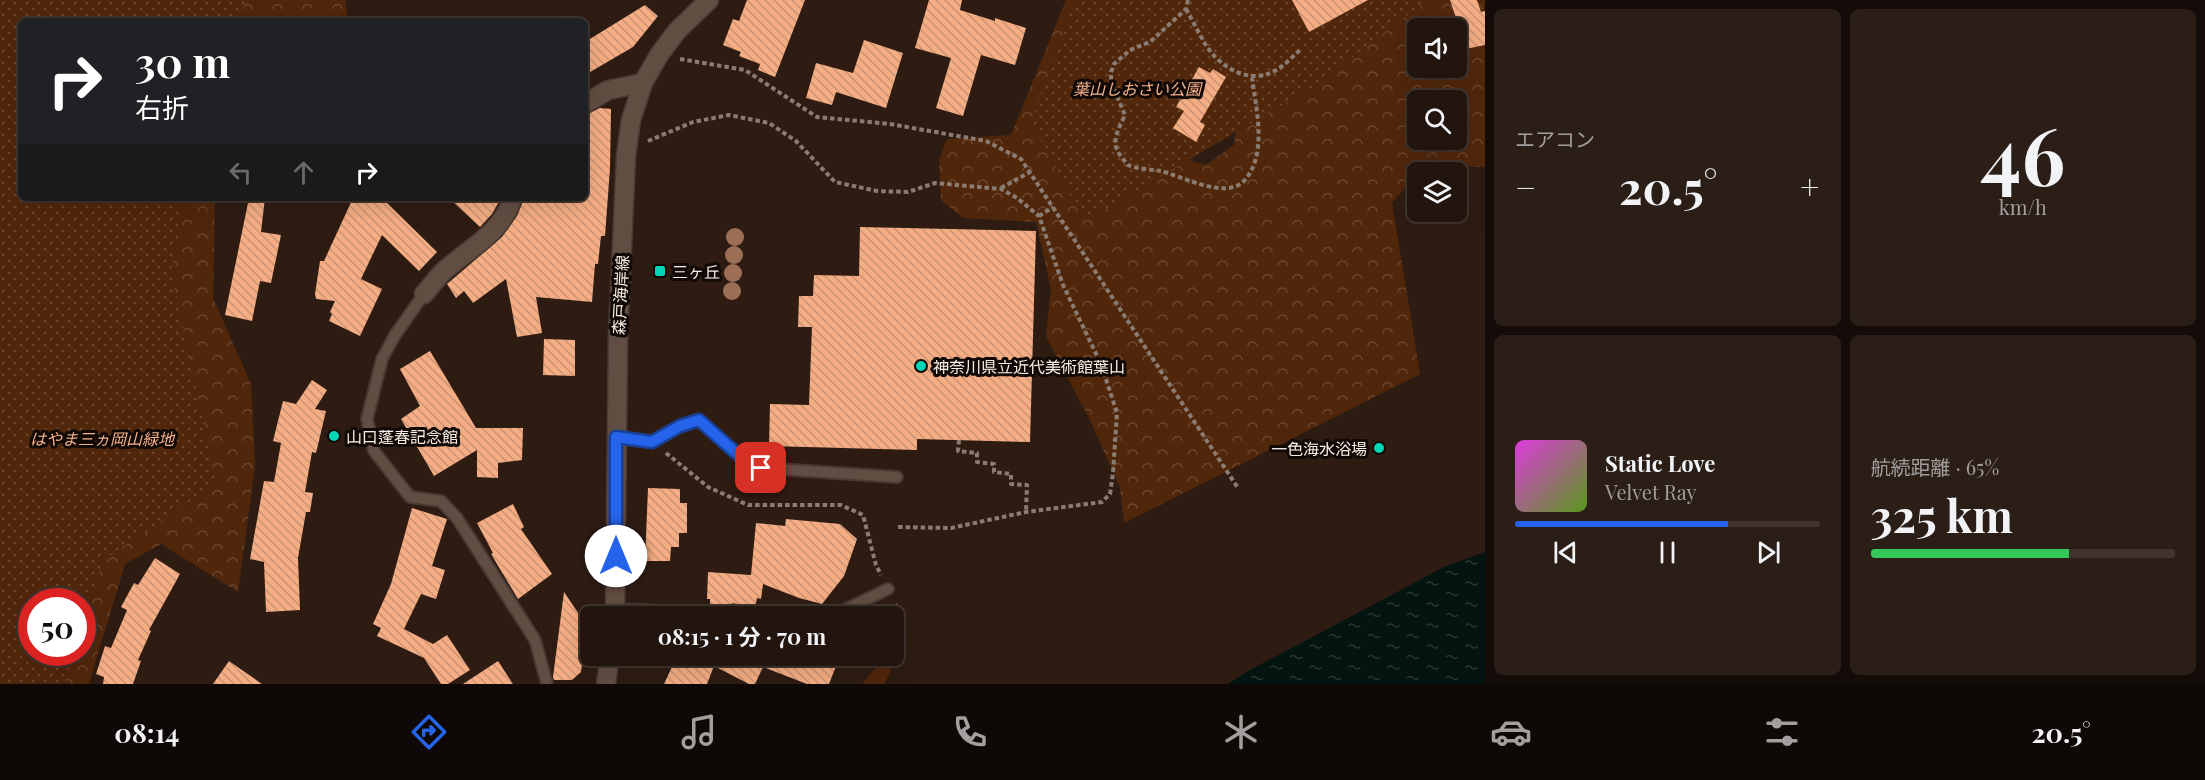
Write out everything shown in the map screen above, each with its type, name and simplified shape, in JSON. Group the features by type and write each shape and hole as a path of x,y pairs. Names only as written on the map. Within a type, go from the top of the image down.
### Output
{"main road":[{"name":"森戸海岸線","path":"615,606 616,437 626,156 631,120 644,83 658,56 677,31 709,0"},
{"path":"588,102 608,90 644,83"},
{"path":"424,294 444,271 495,231 512,201"},
{"path":"606,684 609,666"}],"lane":[{"path":"424,294 395,335 382,359 367,419 374,451 410,497 441,501 457,518 535,640 547,684"},
{"path":"616,437 652,442 680,426 699,420 744,460 761,468 897,477"},
{"path":"853,606 888,589"}],"path":[{"path":"1188,0 1185,9 1150,42 1130,50 1114,64 1111,72 1111,82 1125,115 1115,142 1118,152 1128,165 1180,175 1203,185 1226,188 1243,182 1253,168 1257,152 1258,132 1252,78"},
{"path":"1185,9 1204,43 1225,66 1252,78 1277,70 1300,50"},
{"path":"658,56 745,70 817,117 890,124 986,141 1022,159 1239,488"},
{"path":"626,156 670,131 693,122 729,115 769,123 796,141 835,182 849,183 877,191 908,192 934,183 1001,189 1017,198 1039,216 1064,285 1101,364 1117,413 1110,494 1102,502 1026,512 951,528 896,527"},
{"path":"1001,189 1030,172"},
{"path":"1039,216 1053,207"},
{"path":"958,440 958,451 977,453 977,462 994,464 994,472 1011,474 1011,484 1027,485 1026,512"},
{"path":"652,442 708,487 748,505 841,506 863,515 876,565 896,606"}],"green space":[{"name":"はやま三ヵ岡山緑地","path":"0,0 345,0 348,18 18,18 18,201 215,201 213,298 251,384 255,466 238,592 161,544 125,564 96,661 96,588 18,588 18,666 94,666 89,684 0,684"},
{"name":"はやま三ヵ岡山緑地","path":"0,0 246,0 239,18 18,18 18,201 182,201 171,271 216,484 102,561 94,588 18,588 18,666 70,666 64,684 0,684"},
{"path":"1066,0 1099,0 1154,150 1206,165 1234,145 1240,108 1381,0 1485,0 1485,167 1467,166 1467,162 1407,162 1407,185 1392,203 1420,374 1124,523 1120,487 1090,420 1046,336 1051,289 1036,222 963,218 941,200 939,160 947,139 1011,135"},
{"name":"葉山しおさい公園","path":"1075,0 1427,0 1319,83 1085,221 1031,122"},
{"path":"877,666 890,666 890,673 884,684 862,684"}],"water":[{"path":"1485,552 1485,684 1228,684 1250,670 1444,567"}],"building":[{"path":"747,0 805,0 775,77 758,70 760,64 739,56 741,52 723,45 733,19 739,21"},
{"path":"929,0 962,0 960,10 1026,28 1015,65 981,55 963,116 936,108 951,58 915,48"},
{"path":"1292,0 1368,0 1309,32"},
{"path":"1450,0 1477,0 1481,12 1485,11 1485,45 1467,49 1467,18 1456,18"},
{"path":"645,5 658,16 633,47 588,73 588,40"},
{"path":"864,40 903,53 886,108 836,92 832,105 806,98 816,63 853,73"},
{"path":"1199,67 1210,73 1213,69 1226,77 1200,122 1205,125 1196,142 1173,128 1184,111 1176,107"},
{"path":"600,108 611,109 605,236 601,236 598,264 595,264 592,302 536,297 542,333 517,337 506,279 473,303 464,291 456,298 447,284 502,237 517,216 523,201 588,201 588,114"},
{"path":"248,201 265,201 261,232 281,235 271,283 260,281 252,321 225,315"},
{"path":"352,201 385,201 437,252 419,271 382,235 361,279 382,289 360,336 329,321 335,301 316,299 320,261 324,261"},
{"path":"452,201 499,201 492,214 480,227"},
{"name":"神奈川県立近代美術館葉山","path":"860,227 1036,231 1030,442 917,439 917,450 769,446 770,404 809,405 812,327 798,327 799,296 813,296 814,275 859,276"},
{"path":"544,339 575,340 575,376 543,375"},
{"path":"430,351 476,428 523,428 522,460 498,463 498,478 477,477 477,450 434,476 401,419 420,406 400,369"},
{"path":"312,380 327,390 315,409 326,411 316,453 312,452 305,492 313,493 310,512 306,512 298,558 300,610 266,612 264,562 250,559 264,481 274,482 281,443 273,441 283,401 296,404"},
{"path":"648,488 680,489 680,503 687,503 687,533 679,533 679,547 671,547 670,561 645,561"},
{"path":"513,504 524,527 521,529 552,574 518,599 491,554 493,553 477,523"},
{"path":"412,508 447,519 432,566 445,570 436,599 421,594 404,629 433,644 447,635 470,670 448,684 441,684 424,658 377,636 381,628 373,624 391,584"},
{"path":"786,519 840,524 857,539 844,576 822,604 763,584 761,599 757,598 755,606 732,603 732,606 710,606 710,599 707,599 708,572 751,575 756,523 785,526"},
{"path":"155,558 180,574 149,630 151,631 138,660 141,661 133,684 103,684 104,677 96,674 105,646 111,648 127,610 121,607 134,583 138,585"},
{"path":"564,592 580,616 582,666 581,672 572,680 554,680"},
{"path":"229,661 262,684 213,684"},
{"path":"498,661 513,684 463,684"},
{"path":"672,666 714,666 707,684 664,684"},
{"path":"714,666 836,666 829,684 807,684 763,667 755,684 749,684"}],"place":[{"name":"三ヶ丘","path":"660,271"},
{"name":"神奈川県立近代美術館葉山","path":"921,366"},
{"name":"山口蓬春記念館","path":"334,436"},
{"name":"一色海水浴場","path":"1379,448"}],"route":[{"path":"616,556 616,437 652,442 680,426 699,420 744,460 761,468"}]}
